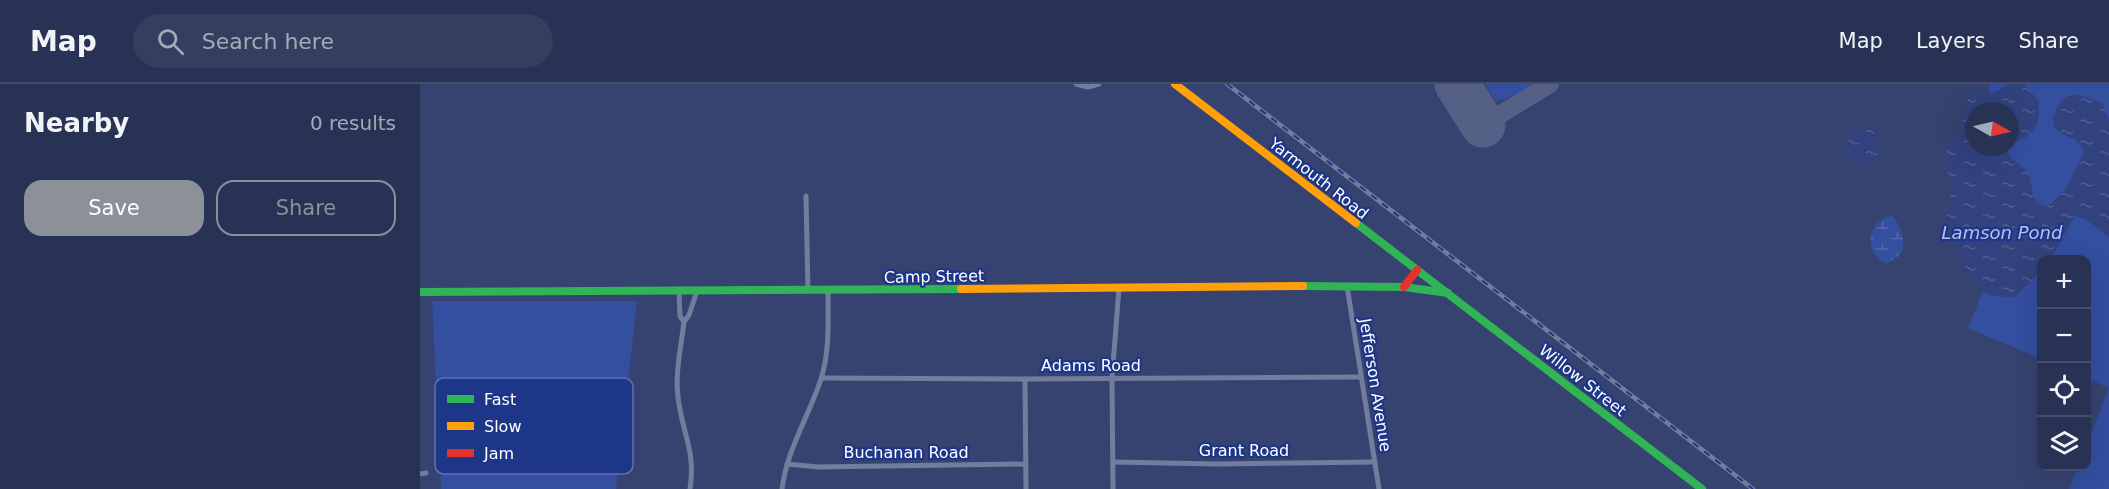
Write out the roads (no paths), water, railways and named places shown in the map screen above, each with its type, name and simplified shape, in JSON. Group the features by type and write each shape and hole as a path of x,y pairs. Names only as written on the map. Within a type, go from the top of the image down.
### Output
{"main road":[{"name":"Yarmouth Road","path":"1174,84 1448,293"},
{"path":"1404,287 1417,270"},
{"name":"Camp Street","path":"420,292 1347,286 1404,287 1448,293"},
{"name":"Willow Street","path":"1448,293 1702,489"}],"street":[{"path":"1077,84 1088,87 1099,84"},
{"path":"806,196 808,290"},
{"name":"Jefferson Avenue","path":"1347,286 1379,489"},
{"path":"1113,489 1112,378 1119,288"},
{"path":"782,489 787,464 822,378 826,354 828,290"},
{"path":"679,291 680,316 684,322"},
{"path":"690,489 693,469 692,453 678,398 677,382 684,322 689,315 696,291"},
{"name":"Adams Road","path":"822,378 1361,377"},
{"path":"1024,379 1026,489"},
{"name":"Grant Road","path":"1113,462 1375,462"},
{"name":"Buchanan Road","path":"787,464 818,467 1026,464"}],"water":[{"name":"Lamson Pond","path":"2008,84 2025,84 2039,102 2039,118 2035,128 2026,137 2019,140 2019,102 1966,102 1976,91 1985,93"},
{"name":"Lamson Pond","path":"2077,95 2103,104 2109,119 2109,237 2085,219 2075,216 2053,255 2037,255 2037,275 2015,297 1993,296 1981,289 1961,260 1951,236 1947,218 1951,182 1946,155 1960,135 1965,104 1965,156 2011,156 2027,172 2035,200 2045,205 2059,196 2066,187 2083,151 2078,142 2060,132 2052,123 2060,103 2065,98"},
{"path":"1861,130 1871,130 1878,143 1877,159 1866,166 1851,159 1846,153 1850,136"}],"railway":[{"path":"1227,84 1753,489"}]}
